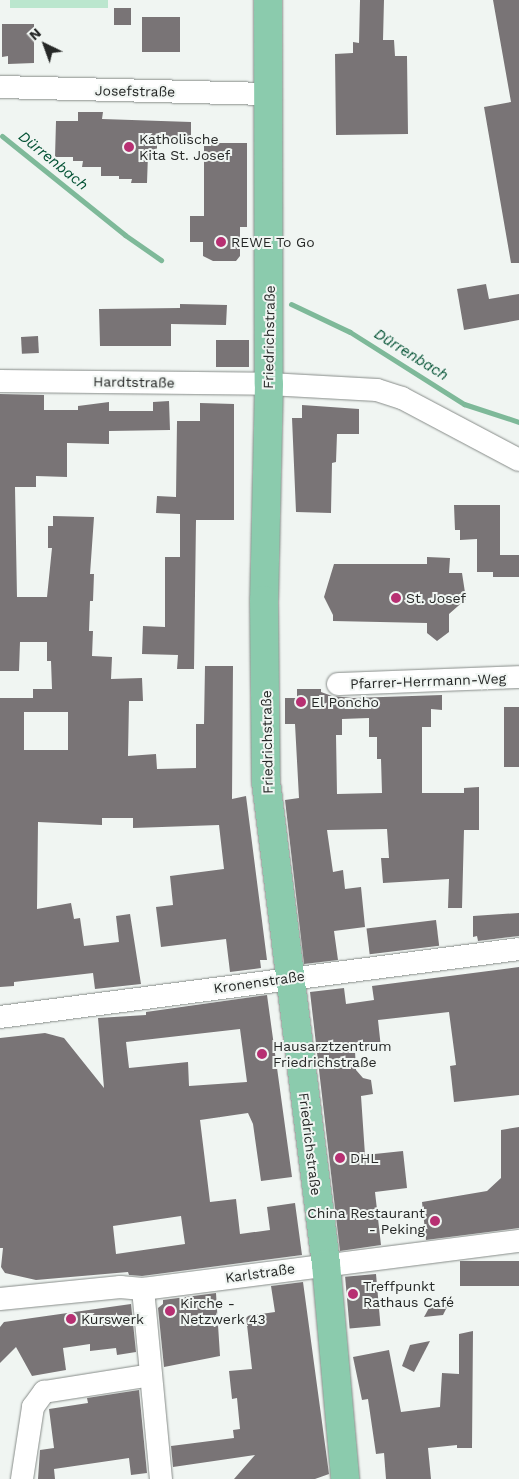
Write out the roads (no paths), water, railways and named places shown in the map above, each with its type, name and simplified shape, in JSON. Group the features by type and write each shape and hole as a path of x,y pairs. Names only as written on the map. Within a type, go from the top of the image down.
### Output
{"main road":[{"name":"Friedrichstraße","path":"268,0 270,94 269,384 264,600 266,782 326,1264 345,1479"}],"street":[{"name":"Josefstraße","path":"0,88 270,94"},
{"name":"Hardtstraße","path":"0,381 269,384 377,390 402,398 519,460"},
{"name":"Pfarrer-Herrmann-Weg","path":"338,684 519,677"},
{"name":"Kronenstraße","path":"0,1017 519,949"},
{"name":"Karlstraße","path":"0,1299 120,1287 143,1289 326,1264 519,1241"},
{"path":"143,1289 161,1479"},
{"path":"22,1479 33,1407 44,1392 151,1375"}],"waterway":[{"name":"Dürrenbach","path":"2,136 125,235 161,260"},
{"name":"Dürrenbach","path":"291,304 350,332 464,404 519,422"}],"place":[{"name":"Katholische Kita St. Josef","path":"129,147"},
{"name":"REWE To Go","path":"221,242"},
{"name":"St. Josef","path":"396,598"},
{"name":"El Poncho","path":"301,702"},
{"name":"Hausarztzentrum Friedrichstraße","path":"262,1054"},
{"name":"DHL","path":"340,1158"},
{"name":"China Restaurant - Peking","path":"435,1221"},
{"name":"Treffpunkt Rathaus Café","path":"353,1294"},
{"name":"Kirche - Netzwerk 43","path":"170,1311"},
{"name":"Kurswerk","path":"71,1319"}]}
